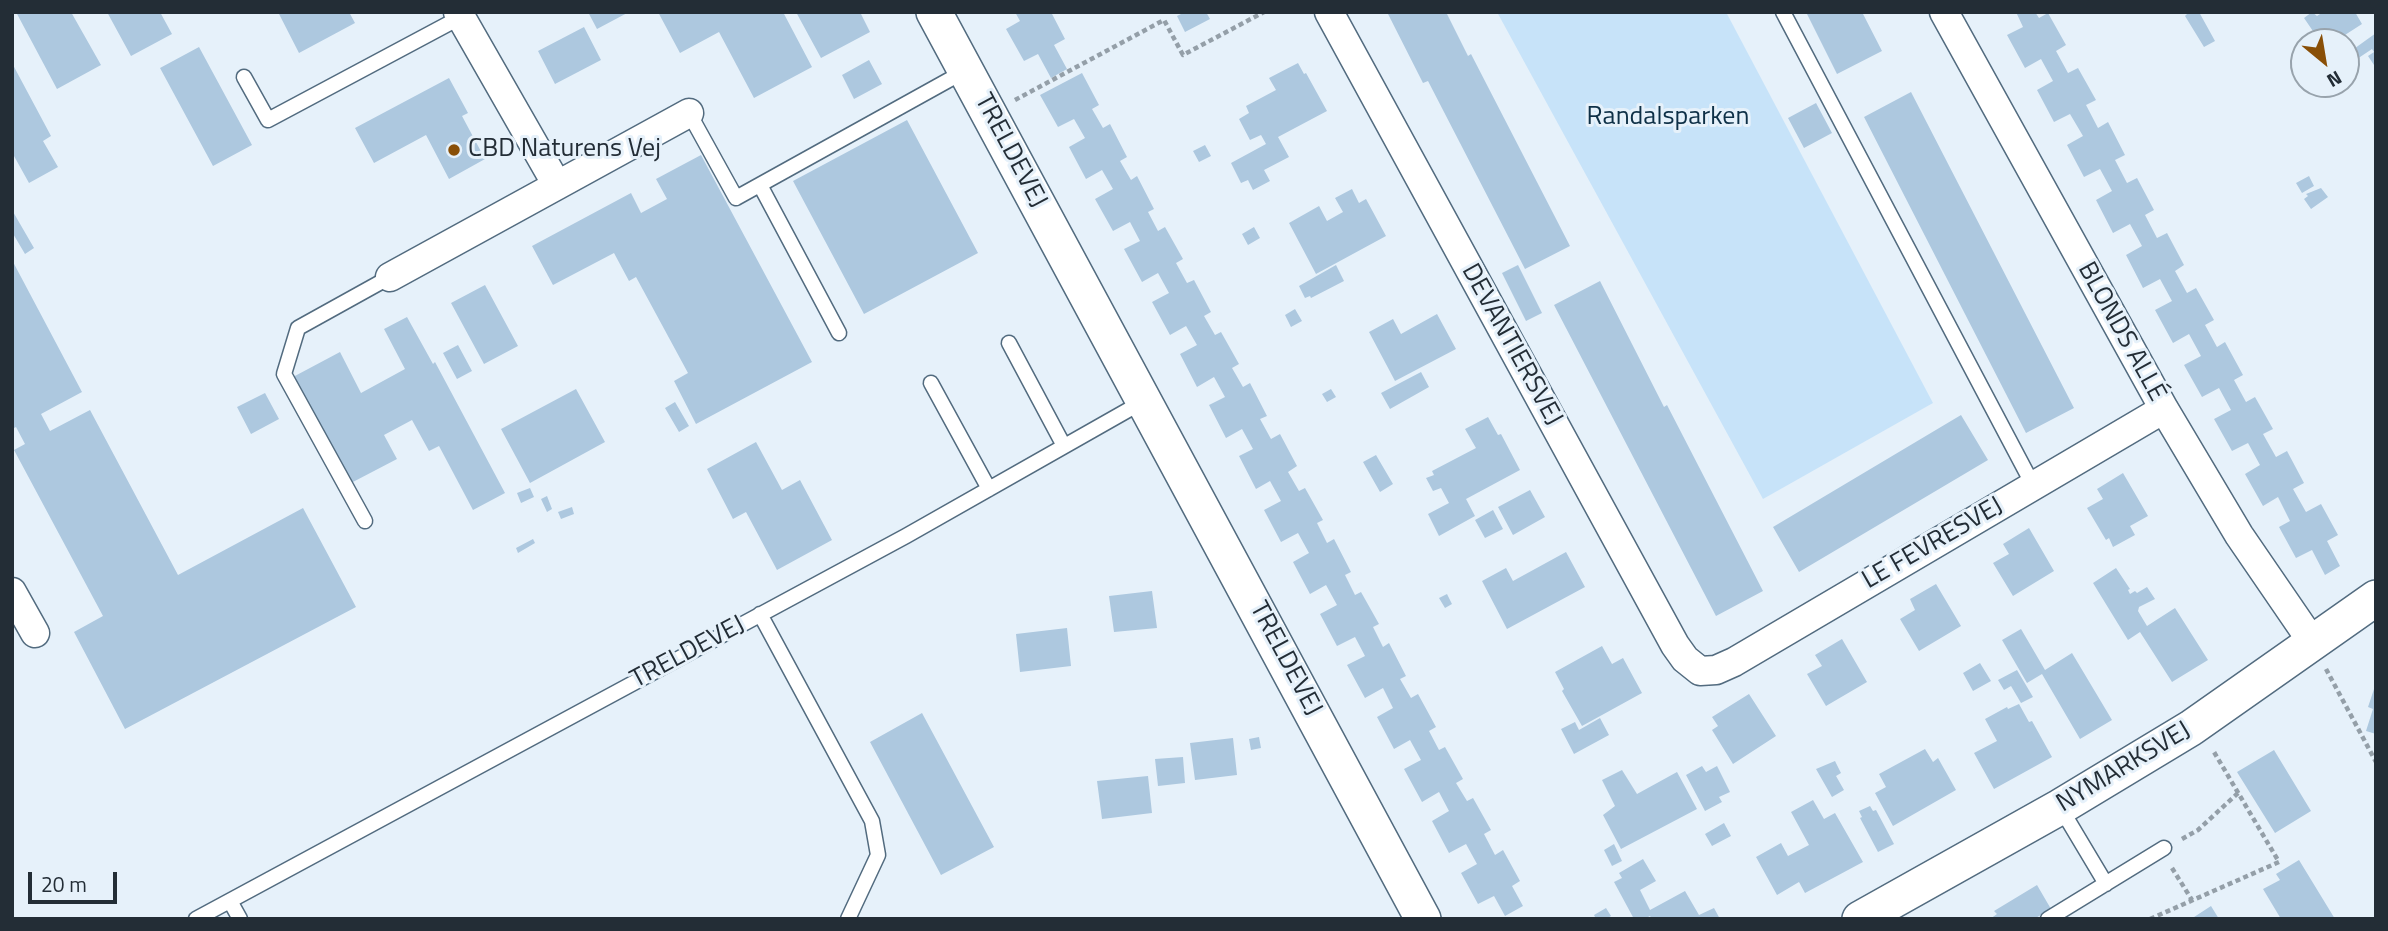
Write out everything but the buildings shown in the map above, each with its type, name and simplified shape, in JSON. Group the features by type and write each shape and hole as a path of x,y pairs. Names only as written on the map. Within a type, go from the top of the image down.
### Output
{"street":[{"name":"TRELDEVEJ","path":"934,12 1423,919"},
{"name":"DEVANTIERSVEJ","path":"1329,12 1675,645 1685,659 1700,671"},
{"name":"BLONDS ALLÉ","path":"1944,12 2164,409 2239,535 2313,643"},
{"path":"460,15 557,186"},
{"path":"390,277 689,113"},
{"name":"LE FEVRESVEJ","path":"1700,671 1717,670 1734,662 2164,409"},
{"path":"12,592 35,633"},
{"name":"NYMARKSVEJ","path":"1860,919 2060,807 2197,724 2376,598"}],"lane":[{"path":"1783,12 2033,485"},
{"path":"244,76 268,120 460,15"},
{"path":"689,113 736,198 966,70"},
{"path":"760,184 839,333"},
{"path":"365,521 284,374 298,328 390,277"},
{"path":"1009,343 1064,446"},
{"path":"931,383 989,489"},
{"name":"TRELDEVEJ","path":"196,919 989,489 1144,401"},
{"path":"760,614 872,821 878,855 848,919"},
{"path":"2060,807 2106,884"},
{"path":"2048,919 2163,849"},
{"path":"230,901 240,919"}],"path":[{"path":"990,113 1164,20 1183,55 1264,12"},
{"path":"2313,643 2376,762"},
{"path":"2150,919 2279,862 2197,724"},
{"path":"2192,900 2163,849 2198,830 2238,793"}],"green space":[{"name":"Randalsparken","path":"1497,12 1726,12 1933,403 1763,499"}],"place":[{"name":"CBD Naturens Vej","path":"454,150"}]}
